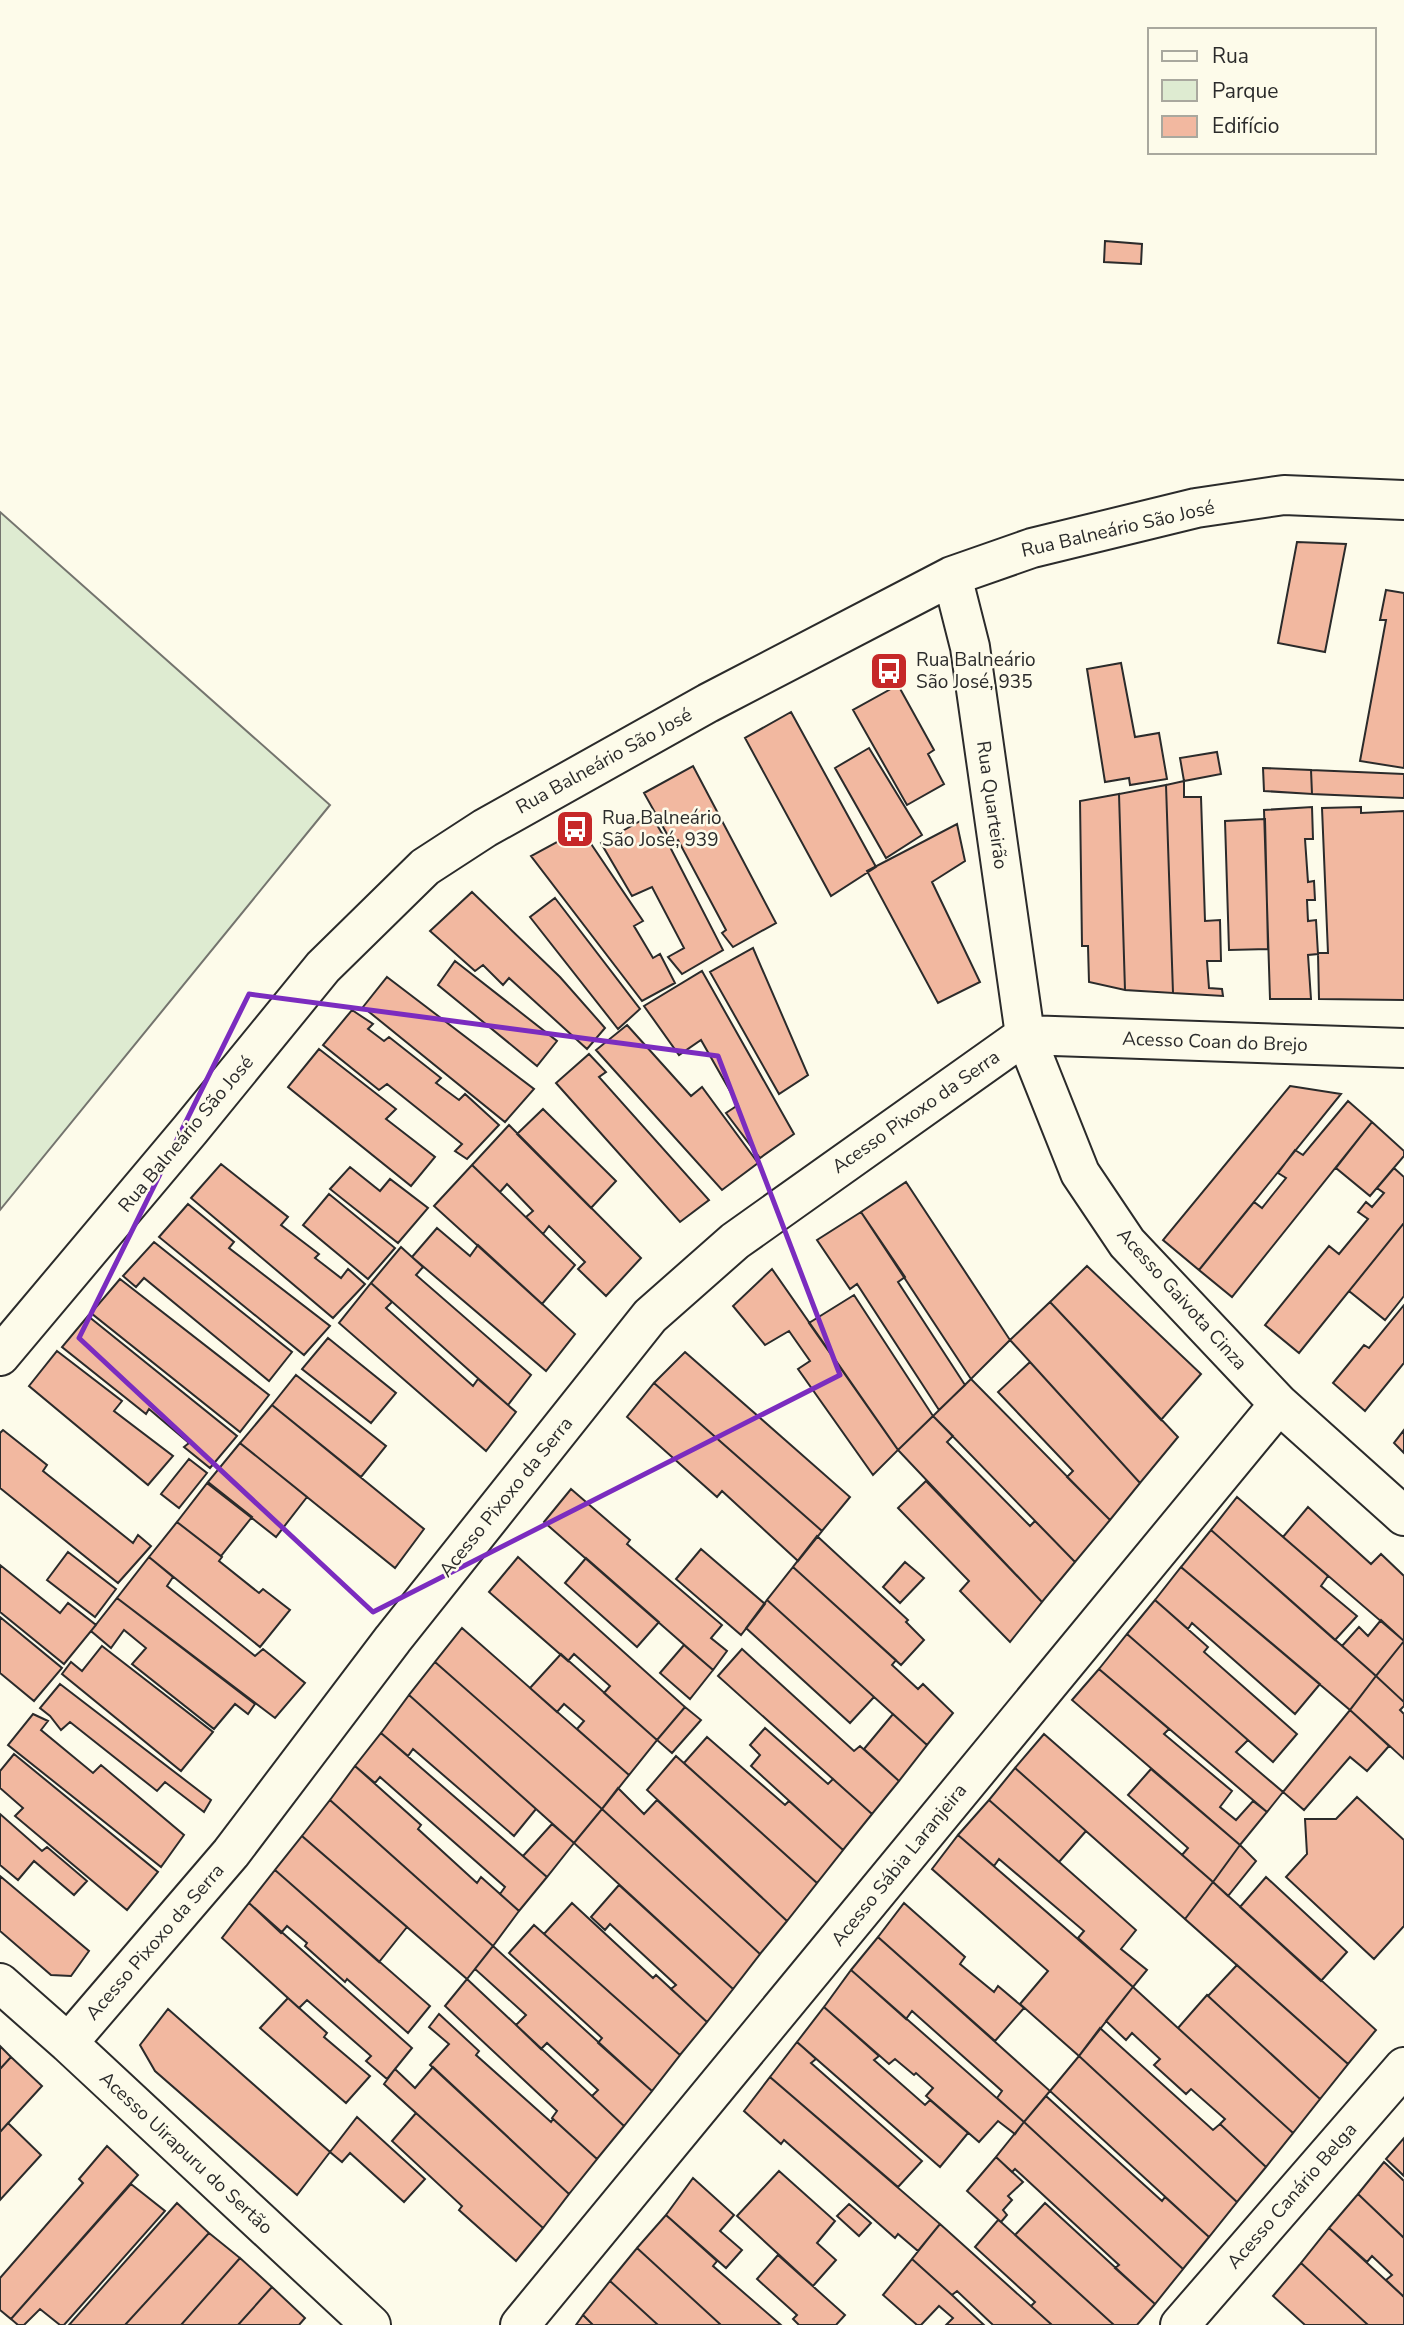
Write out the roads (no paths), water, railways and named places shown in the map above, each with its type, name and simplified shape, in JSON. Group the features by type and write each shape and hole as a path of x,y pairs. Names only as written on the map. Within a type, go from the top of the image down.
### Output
{"street":[{"name":"Rua Balneário São José","path":"0,1356 323,967 425,867 485,828 708,703 952,576 1032,548 1196,508 1284,495 1404,500"},
{"name":"Rua Quarteirão","path":"952,576 970,646 1025,1035"},
{"name":"Acesso Coan do Brejo","path":"1025,1035 1404,1048"},
{"name":"Acesso Gaivota Cinza","path":"1025,1035 1080,1173 1127,1242 1279,1404 1404,1516"},
{"name":"Acesso Pixoxo da Serra","path":"68,2043 230,1853 393,1639 650,1316 735,1241 1025,1035"},
{"name":"Acesso Sábia Laranjeira","path":"520,2325 1279,1404"},
{"name":"Acesso Uirapuru do Sertão","path":"0,1983 371,2325"},
{"name":"Acesso Canário Belga","path":"1180,2325 1404,2067"}],"place":[{"name":"Rua Balneário São José, 935","path":"889,671"},
{"name":"Rua Balneário São José, 939","path":"575,829"}]}
